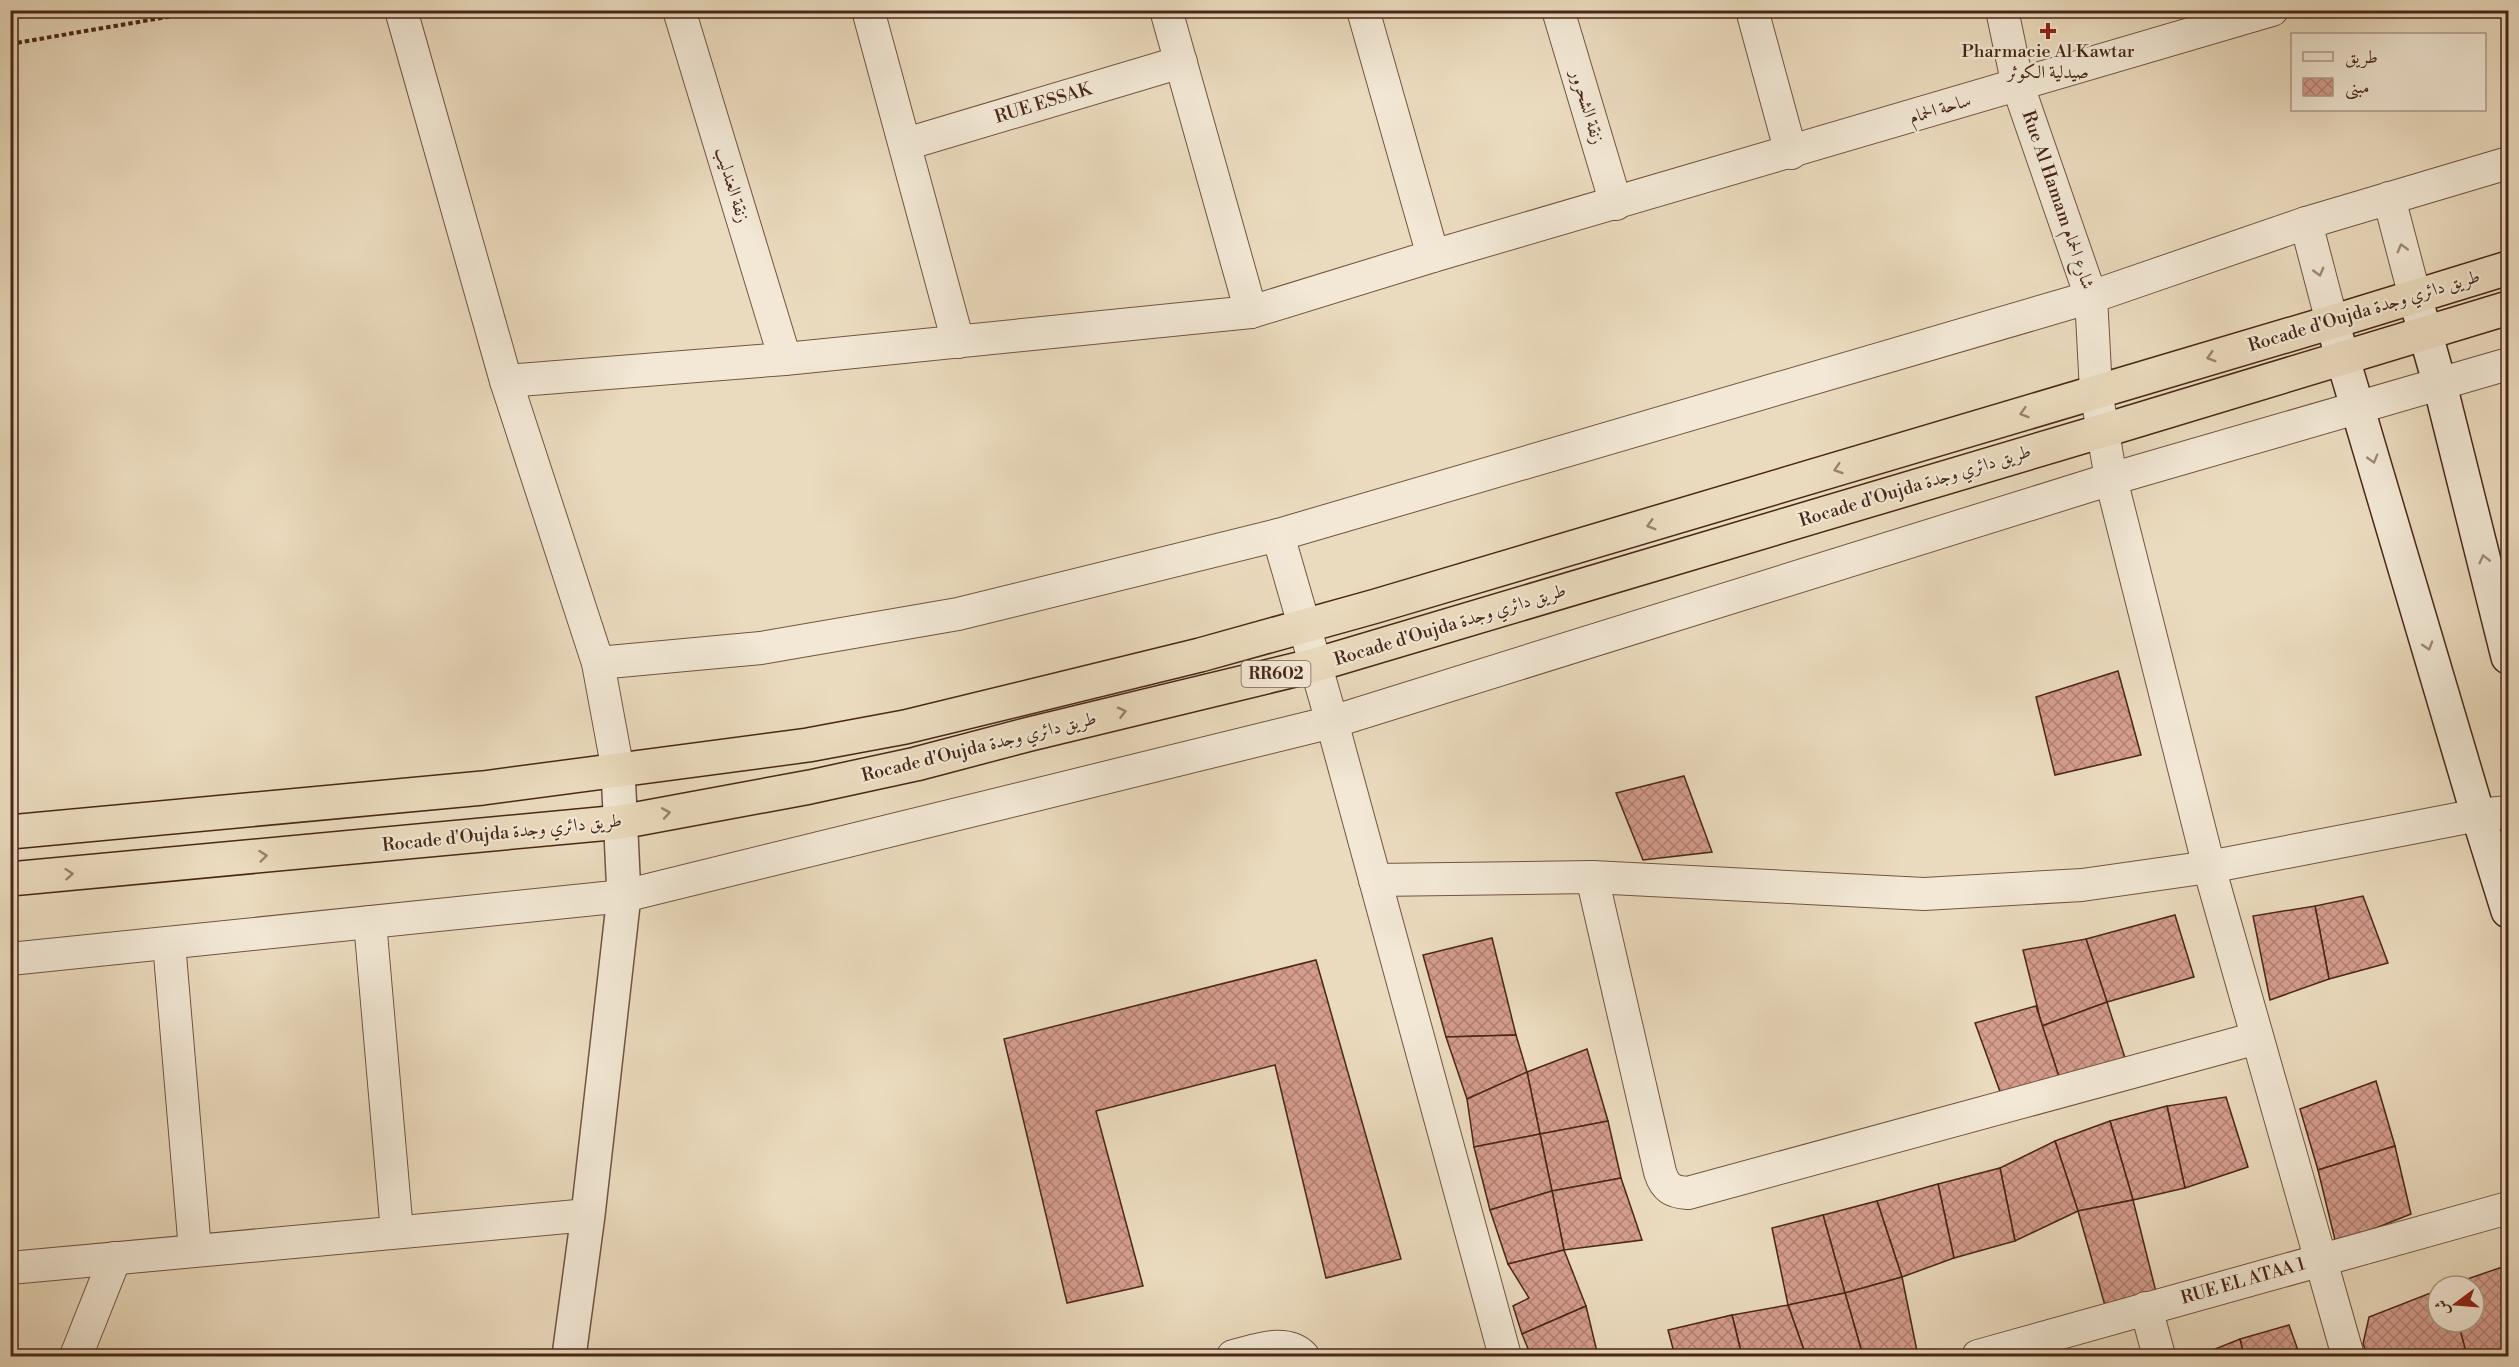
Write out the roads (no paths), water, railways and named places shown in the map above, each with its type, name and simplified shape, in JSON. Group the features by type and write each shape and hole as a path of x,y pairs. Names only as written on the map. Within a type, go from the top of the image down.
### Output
{"highway":[{"name":"Rocade d'Oujda طريق دائري وجدة","path":"10,832 483,788 808,745 905,727 1168,663 1304,626 2508,268"},
{"name":"Rocade d'Oujda طريق دائري وجدة","path":"10,879 621,822 810,787 916,764 1315,665 2508,308"}],"main road":[{"path":"2415,297 2440,385 2508,653"},
{"path":"2332,322 2358,409 2493,813 2508,911"},
{"path":"569,1356 588,1215 624,896 618,771"}],"street":[{"path":"401,10 506,381 598,663 618,771"},
{"name":"زنقة العندليب","path":"679,10 785,359"},
{"path":"868,10 958,342"},
{"path":"1166,10 1251,312"},
{"path":"1364,10 1433,256"},
{"name":"زنقة الشحرور","path":"1558,10 1616,204"},
{"path":"1752,10 1791,153"},
{"name":"Rue Al Hamam شارع الحمام","path":"2002,10 2018,86 2091,297 2096,391 2111,479 2209,867 2348,1356"},
{"name":"ساحة الحمام","path":"506,381 785,359 1251,312 1433,256 1791,153 2266,11"},
{"name":"RUE ESSAK","path":"906,144 1181,62"},
{"path":"598,663 761,648 958,614 1278,535 2091,297 2306,223 2508,163"},
{"path":"2389,198 2415,297"},
{"path":"2306,223 2332,322"},
{"path":"10,958 624,896 1332,722 2111,479 2508,364"},
{"path":"1278,535 1332,722 1506,1356"},
{"path":"1375,880 1592,877 1924,894 2082,885 2209,867 2493,813"},
{"path":"1592,877 1660,1172 1664,1184 1675,1192 1688,1193 1700,1190 2257,1038"},
{"path":"370,922 397,1233"},
{"path":"169,943 195,1251"},
{"name":"RUE EL ATAA 1","path":"1978,1356 2508,1208"},
{"path":"10,1268 588,1215"},
{"path":"76,1356 115,1258"},
{"path":"2146,1308 2159,1356"},
{"path":"1233,1356 1275,1346 1296,1349 1303,1356"}],"place":[{"name":"Pharmacie Al Kawtar صيدلية الكوثر","path":"2048,31"}]}
